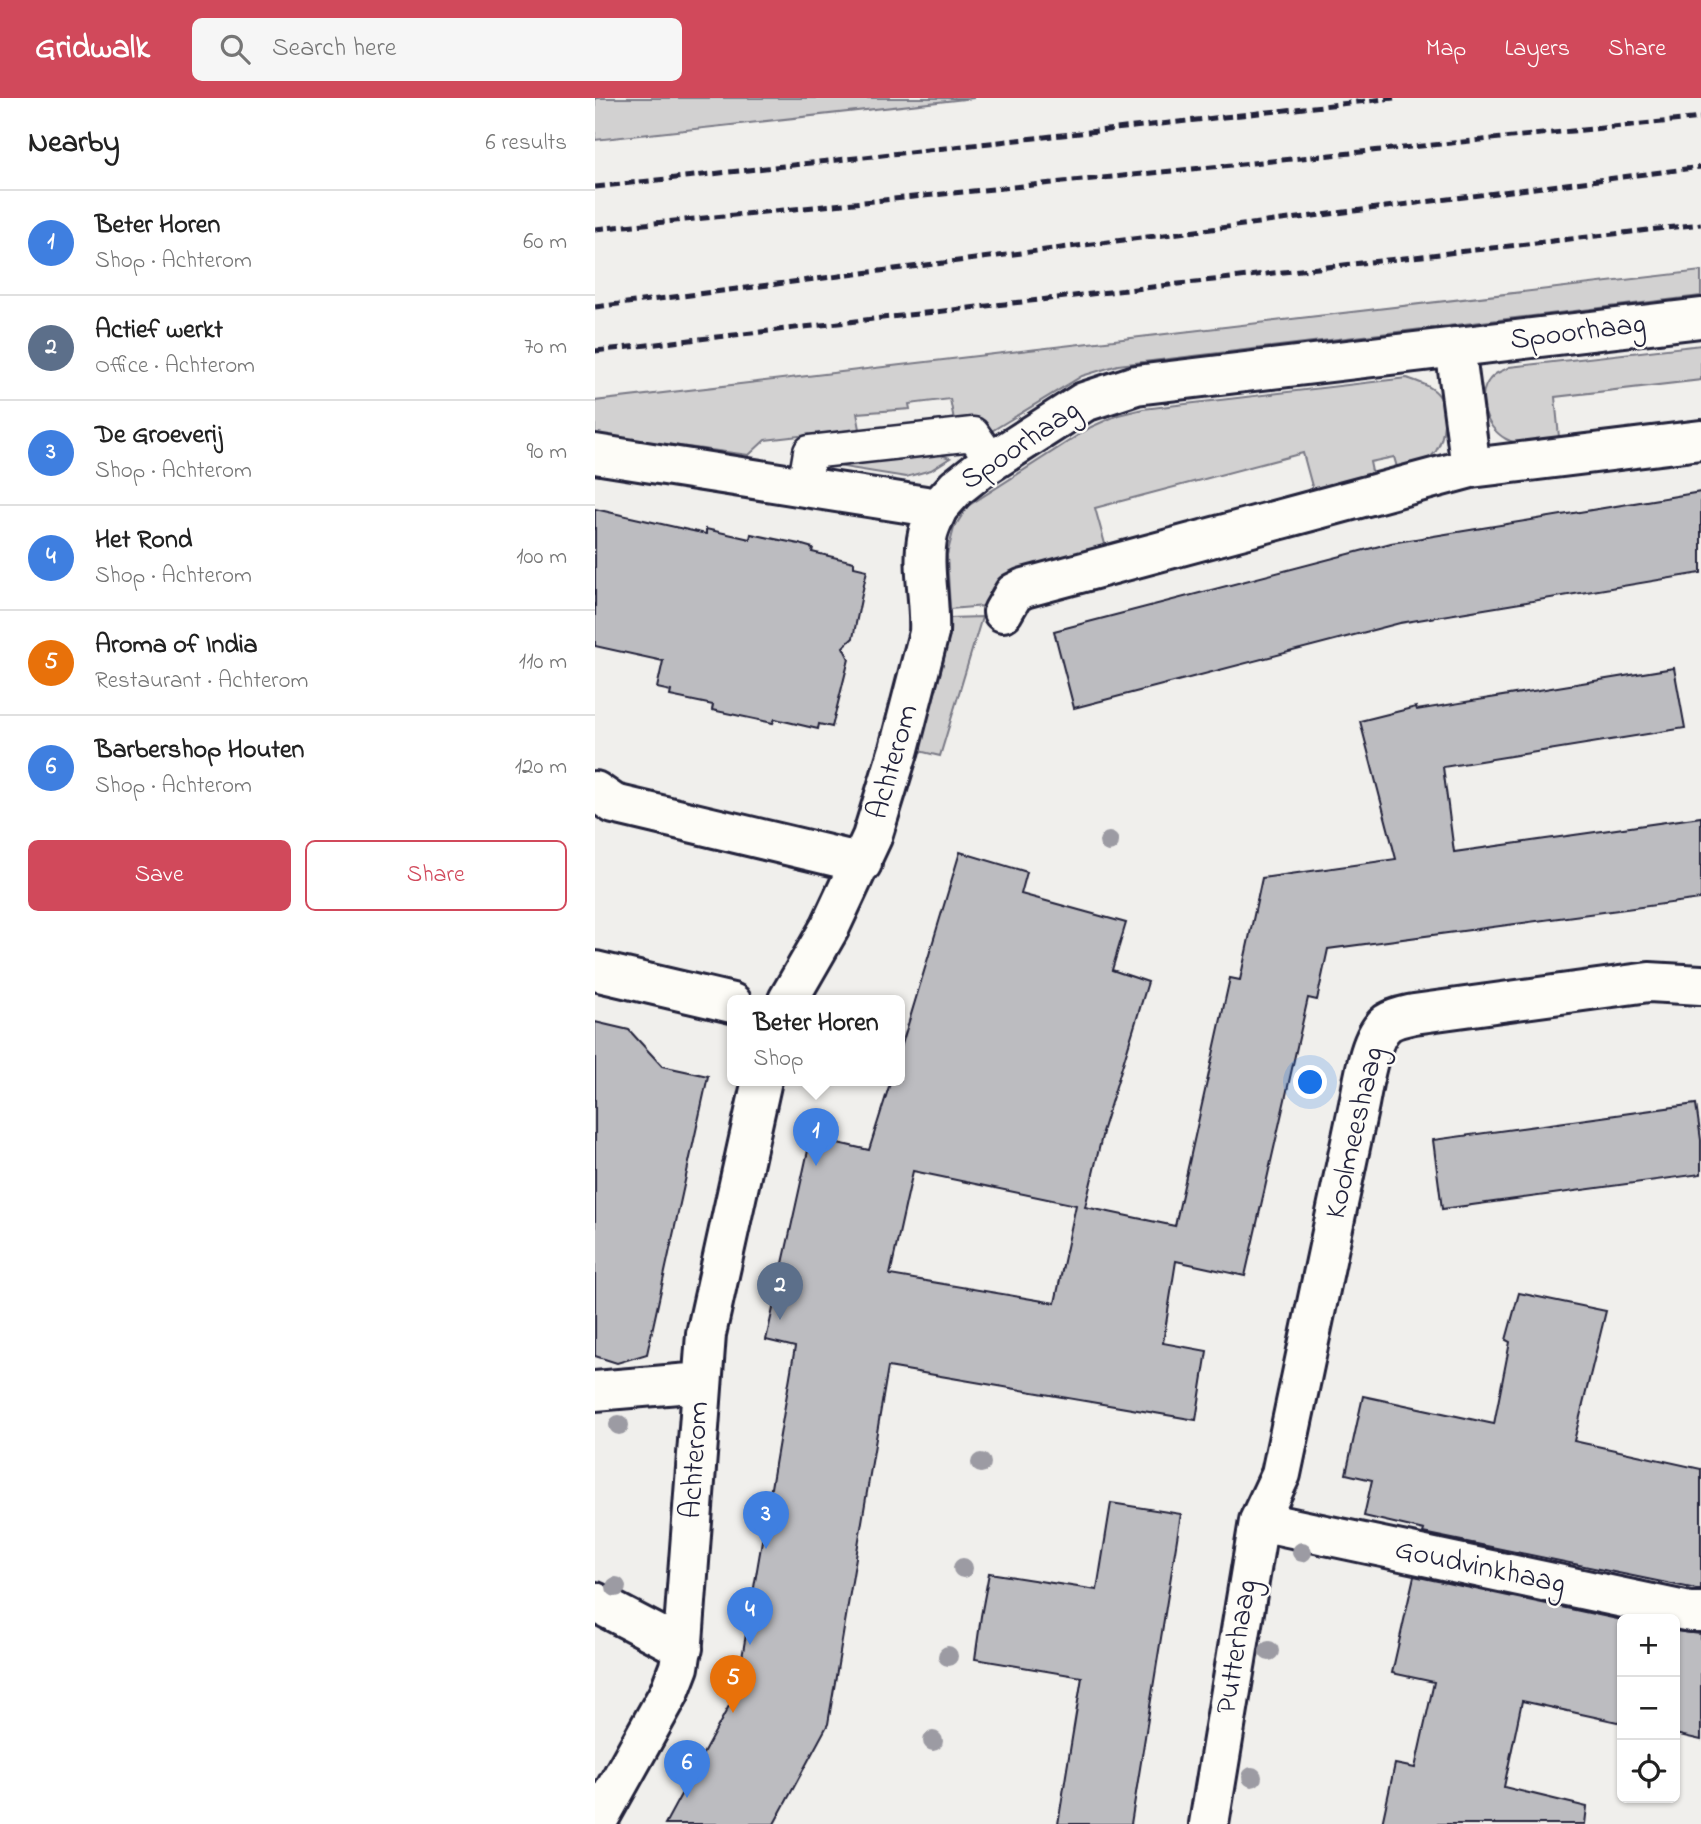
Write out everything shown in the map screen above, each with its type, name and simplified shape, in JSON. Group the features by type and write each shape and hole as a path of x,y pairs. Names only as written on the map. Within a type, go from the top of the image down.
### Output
{"street":[{"name":"Spoorhaag","path":"595,454 938,508 956,488 992,461 1084,402 1136,385 1701,318"},
{"path":"1455,347 1471,468"},
{"path":"1003,612 1014,593 1024,588 1471,468 1701,440"},
{"name":"Achterom","path":"791,995 830,927 862,863 899,749 926,650 930,615 926,563 928,534 938,508"},
{"path":"595,791 614,804 862,863"},
{"path":"595,971 727,1002"},
{"name":"Koolmeeshaag","path":"1281,1474 1371,1051 1377,1035 1387,1024 1414,1014 1649,982 1701,985"},
{"name":"Achterom","path":"596,1824 669,1693 679,1668 683,1648 706,1334 761,1086"},
{"path":"595,1391 702,1382"},
{"name":"Putterhaag","path":"1209,1824 1259,1521 1281,1474"},
{"name":"Goudvinkhaag","path":"1259,1521 1690,1612 1701,1612"},
{"path":"595,1602 683,1648"}],"lane":[{"path":"804,487 810,452 973,434 992,461"}],"shaded area":[{"path":"595,98 974,98 595,140"},
{"path":"1701,271 1701,296 1118,365 1082,376 985,435 964,420 954,420 950,399 909,404 910,409 857,413 860,429 765,440 749,455 595,435 595,401"},
{"path":"1701,345 1701,380 1555,397 1559,437 1554,441 1524,444 1506,439 1492,426 1484,409 1484,391 1488,382 1494,375 1509,367"},
{"path":"1407,378 1433,390 1440,397 1444,409 1439,446 1419,465 1399,474 1394,457 1370,462 1374,481 1322,495 1313,490 1303,453 1095,508 1105,544 1102,552 1000,579 992,588 985,606 950,609 947,555 954,528 968,506 1091,427 1118,415 1143,409"},
{"path":"935,453 950,458 931,470 906,477 825,464"},
{"path":"982,617 940,756 919,751 943,664 949,618"}],"building":[{"path":"1701,492 1701,573 1400,623 1074,708 1054,631 1391,543"},
{"path":"595,509 706,534 706,529 750,539 751,534 799,544 813,548 812,552 854,562 854,567 867,570 853,638 843,647 849,659 832,727 819,724 818,729 775,719 773,723 712,710 713,705 670,696 671,691 657,688 663,661 595,646"},
{"path":"1674,668 1685,728 1443,767 1454,852 1701,817 1701,899 1328,949 1317,1000 1308,998 1245,1276 1176,1261 1163,1343 1207,1351 1196,1420 888,1367 828,1724 774,1824 665,1824 736,1693 795,1347 766,1340 811,1137 869,1150 889,1086 905,1086 905,1034 960,852 1027,872 1021,894 1126,923 1112,970 1148,982 1102,1132 1085,1207 1175,1226 1230,978 1240,980 1262,878 1396,859 1360,721 1416,707 1417,710","holes":["913,1171 1076,1205 1055,1303 890,1275"]},
{"path":"595,1022 629,1030 662,1066 708,1076 647,1354 617,1363 595,1356"},
{"path":"1696,1104 1701,1140 1701,1174 1442,1209 1433,1140"},
{"path":"1519,1293 1606,1311 1574,1441 1701,1469 1701,1590 1423,1533 1424,1530 1364,1516 1372,1480 1346,1474 1363,1396 1494,1424 1510,1342 1506,1340"},
{"path":"1111,1503 1181,1514 1131,1824 1058,1824 1082,1677 975,1659 981,1616 989,1573 1097,1590"},
{"path":"1414,1576 1617,1619 1617,1722 1522,1701 1504,1787 1587,1807 1585,1824 1382,1824 1395,1764 1415,1768 1434,1682 1392,1673"},
{"path":"1680,1632 1701,1634 1701,1740 1680,1735"}],"railway":[{"path":"595,187 1394,98"},
{"path":"595,229 1701,118"},
{"path":"595,307 1701,167"},
{"path":"595,351 1701,224"}],"place":[{"name":"Beter Horen","path":"816,1166"},
{"name":"Actief werkt","path":"780,1320"},
{"name":"De Groeverij","path":"766,1549"},
{"name":"Het Rond","path":"750,1645"},
{"name":"Aroma of India","path":"733,1713"},
{"name":"Barbershop Houten","path":"687,1798"}]}
